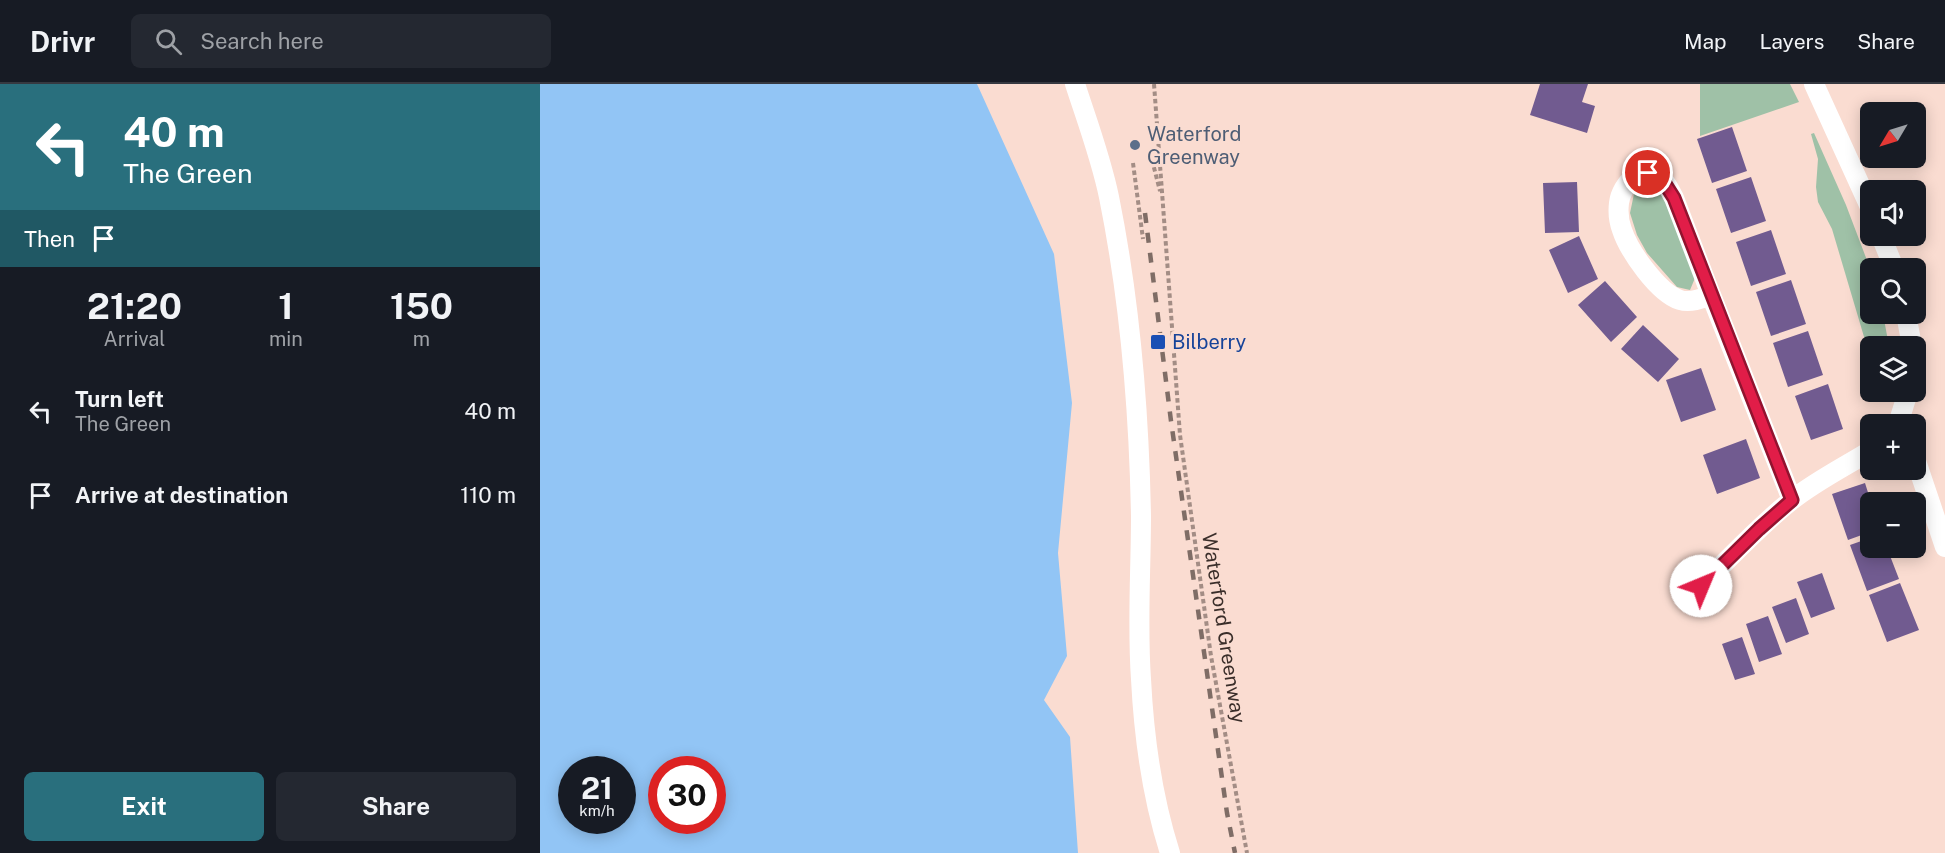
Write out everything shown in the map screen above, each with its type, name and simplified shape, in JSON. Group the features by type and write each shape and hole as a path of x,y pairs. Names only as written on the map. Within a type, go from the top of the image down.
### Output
{"street":[{"path":"1075,84 1109,196 1129,336 1136,394 1140,484 1140,678 1154,795 1170,853"},
{"path":"1814,84 1860,185"},
{"path":"1711,295 1688,301 1671,296 1635,256 1622,231 1619,204 1624,188 1635,176 1642,173 1655,175 1662,179 1674,198 1792,500"},
{"path":"1701,586 1792,500 1860,457"},
{"path":"1922,480 1945,547"}],"path":[{"name":"Waterford Greenway","path":"1154,84 1180,435 1211,656 1247,853"},
{"path":"1152,160 1162,199"},
{"path":"1132,163 1143,239"}],"green space":[{"path":"1700,84 1790,84 1799,102 1700,136"},
{"path":"1814,133 1846,205 1866,258 1860,258 1860,323 1832,229 1818,202 1816,187 1818,159 1811,134"},
{"path":"1647,183 1658,188 1669,203 1695,278 1690,290 1677,287 1647,253 1637,235 1630,213 1634,194"},
{"path":"1860,324 1885,324 1887,336 1864,336"}],"water":[{"path":"540,84 977,84 1054,254 1072,403 1058,553 1067,656 1044,700 1070,737 1078,853 540,853"}],"building":[{"path":"1540,84 1588,84 1582,102 1595,106 1587,133 1530,115"},
{"path":"1732,127 1747,171 1712,183 1697,139"},
{"path":"1751,177 1766,221 1731,233 1716,189"},
{"path":"1577,182 1579,232 1545,233 1543,183"},
{"path":"1771,230 1786,274 1751,286 1736,242"},
{"path":"1579,236 1598,279 1568,293 1549,250"},
{"path":"1791,280 1806,324 1771,336 1756,292"},
{"path":"1605,281 1637,317 1611,342 1578,305"},
{"path":"1643,325 1679,359 1658,382 1621,349"},
{"path":"1808,331 1823,375 1788,387 1773,343"},
{"path":"1701,368 1716,410 1681,422 1666,380"},
{"path":"1828,384 1843,429 1811,440 1795,396"},
{"path":"1746,439 1760,478 1717,494 1703,455"},
{"path":"1865,483 1868,492 1860,492 1860,536 1848,540 1832,494"},
{"path":"1860,542 1860,558 1891,558 1899,579 1867,591 1850,545"},
{"path":"1822,573 1835,609 1811,618 1797,582"},
{"path":"1900,583 1919,630 1887,642 1869,595"},
{"path":"1796,598 1809,634 1786,643 1772,607"},
{"path":"1768,616 1782,654 1759,662 1746,624"},
{"path":"1742,637 1755,674 1735,680 1722,644"}],"railway":[{"path":"1145,213 1171,421 1227,813 1235,853"}],"place":[{"name":"Waterford Greenway","path":"1135,145"},
{"name":"Bilberry","path":"1158,342"}],"route":[{"path":"1648,173 1662,179 1674,198 1774,459 1792,500 1701,586"}]}
